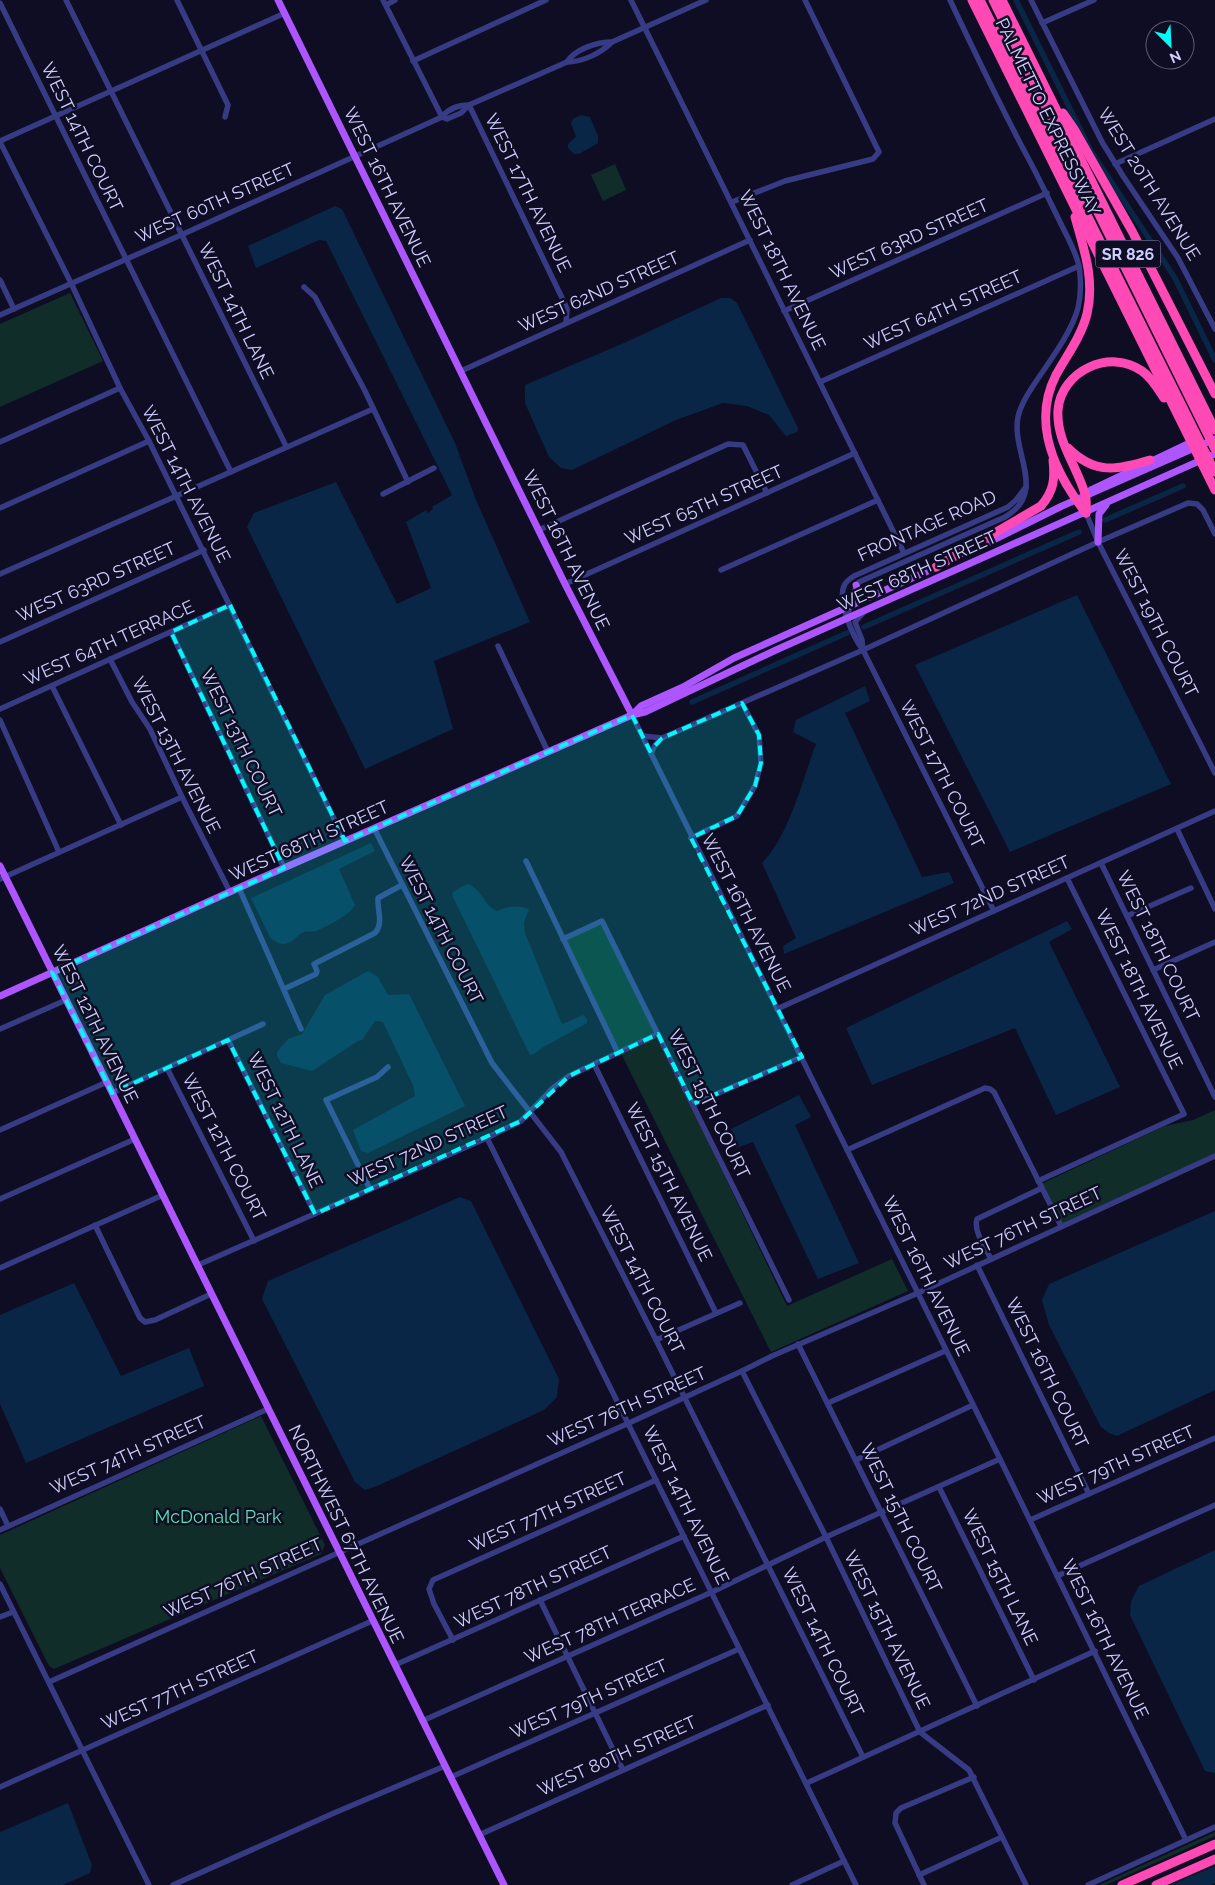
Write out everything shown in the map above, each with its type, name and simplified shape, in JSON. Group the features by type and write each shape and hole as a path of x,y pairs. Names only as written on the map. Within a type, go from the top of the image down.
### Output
{"highway":[{"name":"PALMETTO EXPRESSWAY","path":"972,0 1069,195 1212,472 1215,490"},
{"path":"980,0 1190,430"},
{"path":"993,0 1211,427 1214,453"},
{"name":"PALMETTO EXPRESSWAY","path":"1002,0 1211,427"},
{"path":"1045,86 1074,129 1132,231 1214,390"},
{"path":"1069,195 1086,253 1090,294 1087,314 1081,332 1057,373 1047,398 1044,420 1045,430 1061,473 1076,500 1086,513"},
{"path":"1086,513 1086,495 1058,424 1058,409 1064,392 1073,378 1083,370 1107,362 1120,362 1141,371 1190,430"},
{"path":"1064,443 1084,461 1096,467 1120,469 1150,460"},
{"path":"936,567 1041,506 1054,484 1052,450"},
{"path":"1122,1885 1215,1844"},
{"path":"1156,1885 1215,1859"}],"main road":[{"name":"WEST 16TH AVENUE","path":"278,0 462,371 565,584 632,715"},
{"name":"WEST 68TH STREET","path":"632,715 641,706 684,687 734,658 936,567 1076,500 1091,490 1211,427"},
{"name":"WEST 68TH STREET","path":"1086,495 1093,494 1215,439"},
{"name":"WEST 68TH STREET","path":"0,996 374,828 632,715 645,712 690,692 758,658 1086,513 1214,453"},
{"path":"1098,542 1099,514 1108,503"},
{"path":"856,585 859,594 868,597"},
{"name":"WEST 12TH AVENUE","path":"0,866 3,878 163,1195"},
{"name":"NORTHWEST 67TH AVENUE","path":"163,1195 504,1885"}],"street":[{"name":"WEST 14TH LANE","path":"66,0 286,446"},
{"path":"177,0 228,105 225,117"},
{"path":"395,0 385,2 442,117"},
{"path":"413,61 546,0"},
{"name":"WEST 18TH AVENUE","path":"631,0 904,553"},
{"name":"WEST 60TH STREET","path":"0,315 442,117 446,111 460,105 469,105 567,62 571,55 601,42 612,42 706,0"},
{"path":"732,202 785,181 873,159 879,152 805,0"},
{"path":"950,0 1002,108 1047,193 1079,266 1080,292 1078,308 1071,325 1018,414 1017,425 1026,476 1026,487"},
{"name":"WEST 20TH AVENUE","path":"1031,0 1102,142 1173,250 1215,329"},
{"path":"1042,23 1094,0"},
{"name":"WEST 14TH COURT","path":"0,3 230,472"},
{"path":"0,141 284,13"},
{"name":"WEST 17TH AVENUE","path":"469,105 564,302 567,309 566,323"},
{"path":"1115,164 1215,120"},
{"name":"WEST 14TH AVENUE","path":"0,141 71,283 120,388 204,550 346,841"},
{"name":"WEST 63RD STREET","path":"784,311 1047,193"},
{"name":"WEST 62ND STREET","path":"462,371 750,240"},
{"name":"WEST 64TH STREET","path":"820,382 1079,266"},
{"path":"0,280 14,308"},
{"path":"304,287 315,296 408,482"},
{"path":"0,442 120,388"},
{"path":"0,574 373,409"},
{"path":"0,508 149,441"},
{"path":"539,530 728,444 743,445 767,493"},
{"name":"WEST 65TH STREET","path":"565,584 855,453"},
{"path":"383,494 434,468"},
{"name":"FRONTAGE ROAD","path":"845,584 860,573 1008,506 1016,500 1026,487"},
{"name":"FRONTAGE ROAD","path":"856,585 862,580 1012,512 1025,497 1026,487"},
{"path":"722,570 878,500"},
{"path":"651,754 662,738 863,650 1098,542 1188,503 1197,504 1203,510 1215,534"},
{"name":"WEST 19TH COURT","path":"1086,513 1098,542 1215,773"},
{"name":"WEST 63RD STREET","path":"0,642 204,550"},
{"path":"897,565 904,553"},
{"name":"WEST 17TH COURT","path":"845,584 843,593 848,607 847,618 858,643 994,911"},
{"path":"848,607 856,585"},
{"name":"WEST 64TH TERRACE","path":"0,709 230,605"},
{"name":"WEST 17TH COURT","path":"863,650 862,640 855,622 868,608"},
{"name":"WEST 13TH COURT","path":"171,632 284,868"},
{"path":"498,646 548,752"},
{"name":"WEST 13TH AVENUE","path":"110,660 132,702 150,729 230,892"},
{"path":"52,686 120,825"},
{"path":"692,838 737,816 755,786 761,763 759,735 742,703"},
{"name":"WEST 16TH AVENUE","path":"632,715 1186,1840"},
{"path":"0,720 59,852"},
{"path":"642,736 662,738"},
{"path":"3,878 182,797"},
{"name":"WEST 72ND STREET","path":"777,1009 1215,811"},
{"name":"WEST 14TH COURT","path":"374,828 492,1063 561,1152 863,1757"},
{"path":"1177,829 1215,909"},
{"path":"526,861 618,1053"},
{"name":"WEST 18TH COURT","path":"1101,863 1215,1097"},
{"name":"WEST 18TH AVENUE","path":"1038,1181 1184,1114 1067,878"},
{"path":"284,989 316,974 317,971 314,964 379,929 378,898 402,885"},
{"path":"239,888 301,1029"},
{"path":"1127,916 1191,888"},
{"name":"WEST 15TH COURT","path":"563,939 602,921 789,1300"},
{"path":"1153,970 1215,942"},
{"path":"0,1029 66,1000"},
{"path":"112,1093 263,1024"},
{"name":"WEST 72ND STREET","path":"198,1265 487,1138 521,1121 529,1111 569,1076 658,1034"},
{"name":"WEST 12TH LANE","path":"228,1040 315,1214"},
{"path":"693,1104 802,1057"},
{"name":"WEST 15TH AVENUE","path":"594,1064 716,1313"},
{"path":"370,1189 326,1100 376,1077 388,1067"},
{"name":"WEST 12TH COURT","path":"167,1068 254,1240"},
{"path":"0,1130 106,1082"},
{"path":"847,1150 985,1088 990,1089 994,1092 1061,1226"},
{"name":"WEST 14TH AVENUE","path":"487,1138 856,1885"},
{"path":"0,1199 135,1139"},
{"name":"WEST 76TH STREET","path":"50,1682 338,1551 628,1423 798,1344 918,1293 1215,1156"},
{"path":"991,1259 977,1229 977,1219 1042,1188"},
{"path":"0,1268 163,1195"},
{"path":"96,1225 140,1318 145,1322 155,1320 211,1294"},
{"name":"WEST 16TH COURT","path":"978,1265 1089,1494"},
{"path":"656,1340 740,1303"},
{"name":"WEST 15TH COURT","path":"798,1344 977,1706"},
{"path":"828,1403 946,1351"},
{"name":"WEST 15TH AVENUE","path":"742,1371 826,1537 920,1732 969,1770 974,1777 1026,1885"},
{"path":"856,1460 973,1405"},
{"name":"WEST 74TH STREET","path":"0,1530 268,1409"},
{"name":"WEST 79TH STREET","path":"1030,1520 1215,1438"},
{"name":"WEST 78TH TERRACE","path":"422,1721 712,1592 826,1537 1000,1459"},
{"name":"WEST 77TH STREET","path":"453,1640 434,1604 429,1589 432,1580 656,1480"},
{"name":"WEST 15TH LANE","path":"939,1487 1034,1680"},
{"path":"1057,1576 1215,1505"},
{"path":"0,1509 8,1526"},
{"name":"WEST 78TH STREET","path":"395,1665 684,1536"},
{"path":"0,1584 149,1885"},
{"path":"540,1600 623,1770"},
{"path":"0,1617 13,1612"},
{"name":"WEST 77TH STREET","path":"0,1787 372,1621"},
{"name":"WEST 79TH STREET","path":"450,1777 739,1649"},
{"path":"807,1783 1095,1652"},
{"name":"WEST 80TH STREET","path":"479,1835 768,1704"},
{"path":"173,1885 445,1766"},
{"path":"924,1885 895,1823 895,1816 901,1808 974,1777"},
{"path":"1088,1885 1215,1827"},
{"path":"919,1875 1002,1837"},
{"path":"792,1885 844,1861"}],"highlighted area":[{"path":"230,605 345,841 632,715 650,751 662,738 742,703 759,735 761,763 755,786 737,816 691,838 802,1057 693,1104 658,1034 569,1076 521,1121 315,1214 228,1040 112,1093 52,972 284,868 171,632"}],"green space":[{"path":"615,164 626,190 603,201 591,175"},
{"path":"70,293 103,361 0,407 0,324"},
{"path":"602,921 787,1306 892,1259 908,1291 771,1352 564,940"},
{"path":"1215,1110 1215,1154 1060,1225 1041,1184 1165,1126 1193,1120"},
{"name":"McDonald Park","path":"261,1416 325,1545 321,1554 54,1669 49,1666 0,1568 0,1535"},
{"path":"1215,1832 1215,1836 1106,1885 1099,1885"}],"water":[{"path":"581,115 590,117 598,136 598,143 579,154 574,154 568,148 568,144 576,137 571,123 573,119"},
{"path":"335,206 342,209 455,443 476,500 530,622 434,661 453,729 365,769 247,527 254,513 336,482 397,604 431,588 406,522 426,510 428,513 433,509 432,507 452,495 326,241 319,240 256,268 248,246"},
{"path":"721,298 730,298 737,303 798,428 797,432 786,436 769,415 747,406 723,403 676,420 572,470 561,468 549,457 525,403 525,385 624,343"},
{"path":"1077,595 1171,784 1010,852 915,665"},
{"path":"865,686 870,701 845,713 922,877 949,872 954,883 784,954 783,946 796,938 762,863 780,839 787,824 816,744 793,732 796,720"},
{"path":"371,843 375,851 339,869 355,905 348,913 320,929 304,932 292,941 284,944 278,943 270,937 251,898"},
{"path":"468,884 473,886 489,905 497,911 513,907 529,909 524,923 525,933 561,1022 563,1024 583,1015 587,1019 587,1023 530,1055 453,897 452,893"},
{"path":"1067,921 1072,929 1049,942 1120,1087 1056,1115 1015,1028 872,1085 846,1028"},
{"path":"368,971 378,977 388,995 409,994 465,1106 368,1153 361,1151 353,1130 415,1096 413,1085 383,1022 375,1021 362,1040 312,1071 281,1063 277,1052 288,1039 302,1034 325,995"},
{"path":"799,1095 811,1117 795,1125 859,1263 818,1279 753,1142 736,1148 731,1129"},
{"path":"460,1197 471,1201 559,1379 557,1397 544,1410 365,1490 355,1482 262,1299 268,1281"},
{"path":"1215,1211 1215,1390 1117,1436 1109,1433 1101,1427 1049,1325 1042,1300 1049,1284"},
{"path":"74,1283 121,1376 189,1348 204,1386 26,1463 0,1404 0,1315"},
{"path":"1215,1550 1215,1773 1205,1771 1130,1615 1131,1601 1139,1586"},
{"path":"68,1803 92,1865 90,1873 63,1885 0,1885 0,1832"},
{"path":"1215,1866 1215,1883 1211,1885 1171,1885"}],"waterway":[{"path":"1016,0 1091,151 1175,278 1215,360"},
{"path":"1105,520 1183,486"},
{"path":"864,627 1079,532"},
{"path":"692,702 847,633"}]}
